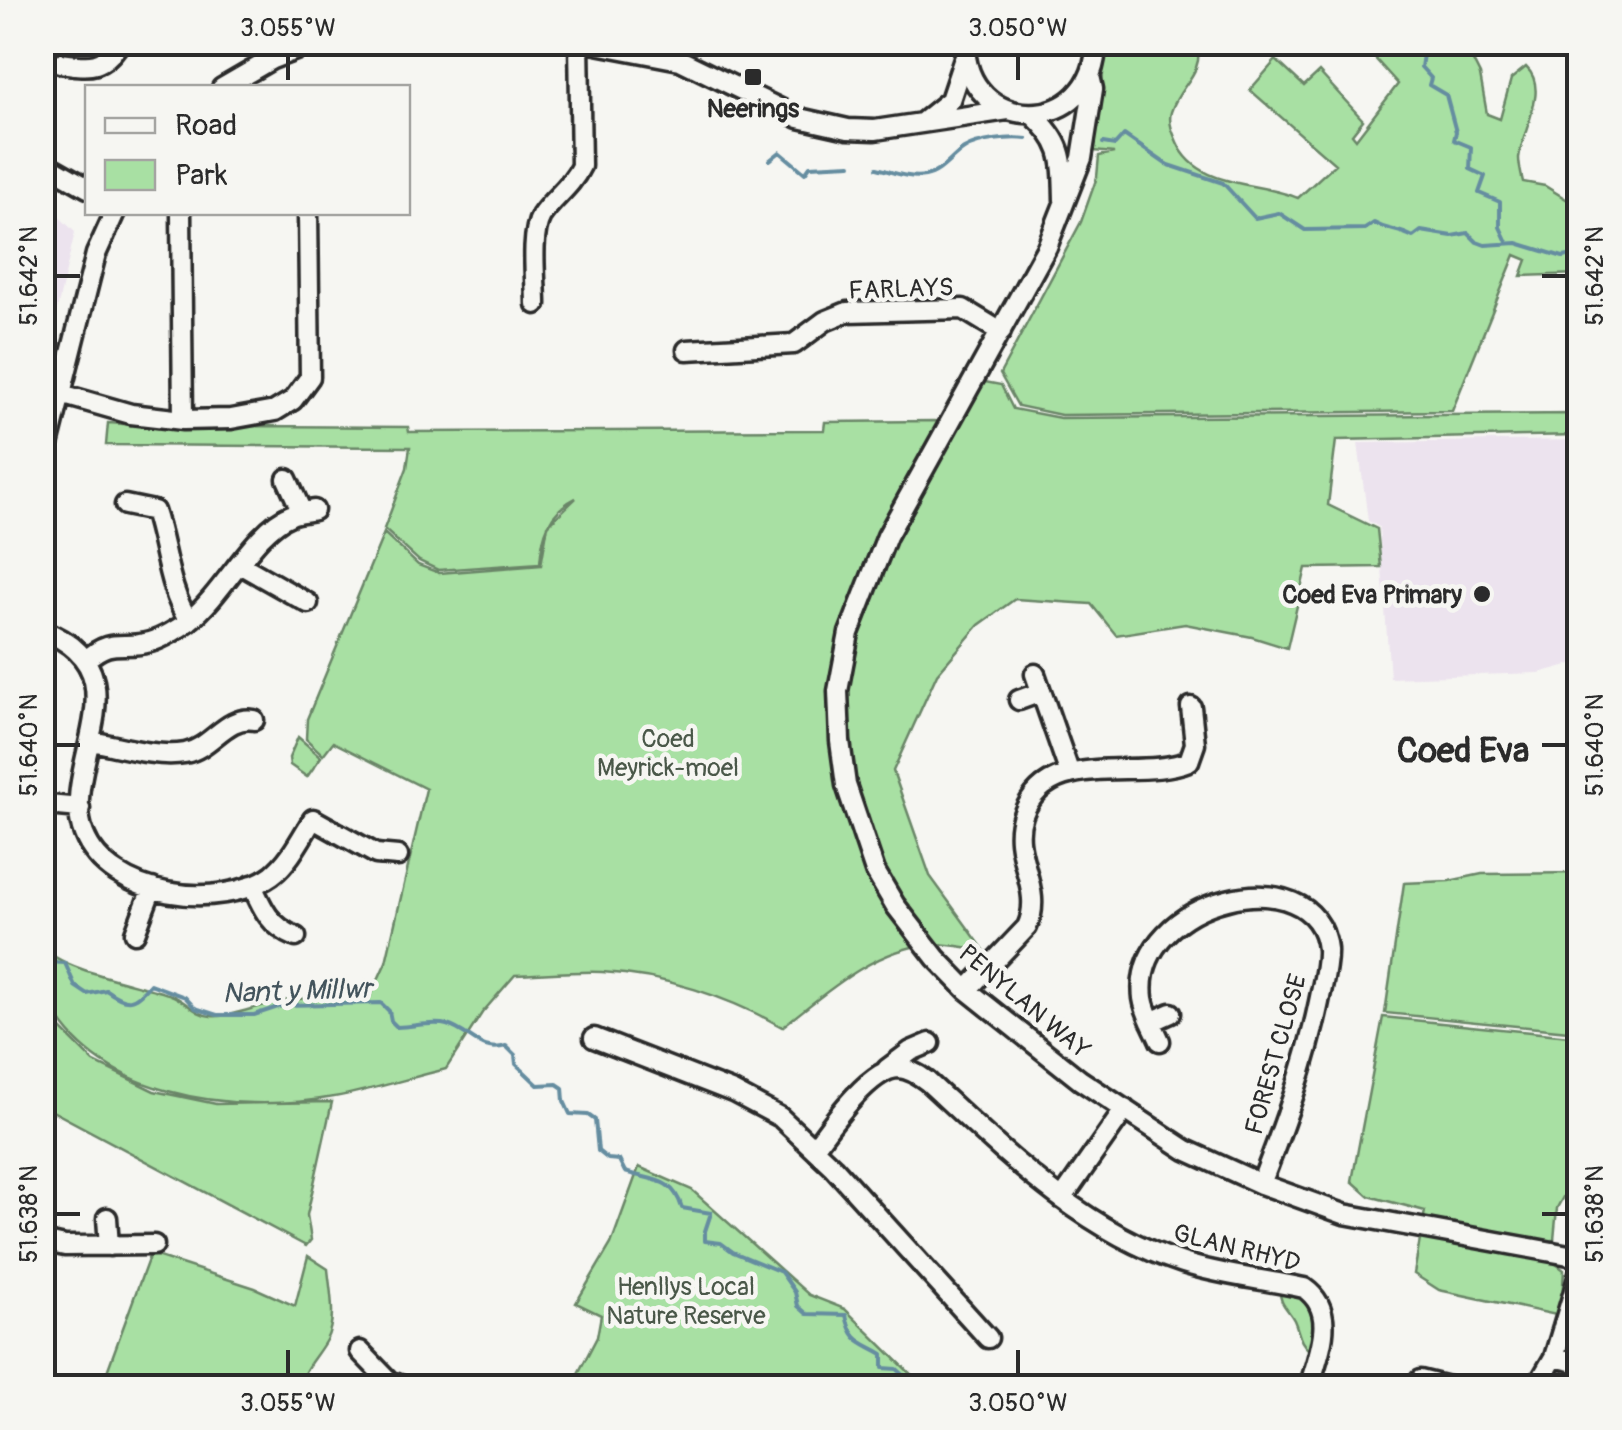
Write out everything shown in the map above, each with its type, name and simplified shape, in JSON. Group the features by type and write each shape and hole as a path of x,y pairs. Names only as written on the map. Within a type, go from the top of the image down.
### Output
{"street":[{"path":"60,63 90,67 110,57 120,42"},
{"path":"226,85 268,51 316,42"},
{"path":"536,304 539,218 572,183 581,166 578,42"},
{"path":"586,42 682,51 812,122 848,129 875,130 1008,110 1048,112 1071,100 1090,76"},
{"name":"PENYLAN WAY","path":"1096,42 1090,76 1093,89 1074,184 1047,247 887,536 849,633 838,691 846,786 875,871 895,905 967,990 1080,1080 1186,1150 1261,1184 1344,1214 1580,1257"},
{"path":"923,122 950,100 965,48"},
{"path":"965,48 968,67 979,90 1008,110"},
{"name":"PENYLAN WAY","path":"1032,114 1052,133 1062,154 1064,201"},
{"path":"42,162 85,186"},
{"path":"42,470 96,254 114,215"},
{"path":"181,215 184,420"},
{"path":"61,394 131,414 184,420 231,419 275,411 293,400 310,377 308,215"},
{"name":"FARLAYS","path":"687,350 794,344 825,321 847,312 963,309 1001,332"},
{"path":"86,660 98,649 112,644 150,642 189,621 241,566 266,532 290,515 308,511 287,479"},
{"path":"125,505 154,511 172,588 189,621"},
{"path":"241,566 308,603"},
{"path":"42,630 73,646 86,660 96,696 80,808 83,832 98,857 113,871 180,895 210,896 252,886 288,859 313,819 376,854 398,856"},
{"path":"1020,700 1038,683 1070,774"},
{"path":"91,741 185,753 208,744 242,718 254,720"},
{"path":"967,990 1027,927 1034,904 1019,839 1020,823 1035,792 1070,774 1181,764 1194,754 1187,719"},
{"path":"42,802 48,806 80,808"},
{"path":"252,886 277,928 296,936"},
{"path":"135,933 152,888"},
{"name":"FOREST CLOSE","path":"1160,1041 1146,1010 1142,987 1153,952 1172,929 1194,912 1222,900 1257,896 1295,904 1318,926 1327,952 1316,1020 1261,1184"},
{"path":"1151,1022 1171,1013"},
{"path":"594,1038 762,1106 789,1124 988,1338"},
{"path":"814,1148 882,1072 930,1043"},
{"name":"GLAN RHYD","path":"882,1072 898,1068 927,1081 1062,1198 1138,1246 1202,1268 1304,1288 1317,1297 1324,1309 1325,1325 1309,1388"},
{"path":"1062,1198 1125,1110"},
{"path":"107,1218 109,1246"},
{"path":"42,1242 65,1246 154,1246"},
{"path":"1536,1388 1554,1357 1580,1271"},
{"path":"360,1351 390,1380 407,1388"},
{"path":"1554,1357 1580,1363"},
{"path":"1420,1380 1452,1388"}],"shaded area":[{"path":"43,204 75,232 43,370"},
{"name":"Coed Eva Primary","path":"1579,440 1579,662 1539,673 1390,678 1379,527 1368,521 1358,443"}],"green space":[{"path":"1107,43 1198,43 1194,72 1170,116 1174,135 1186,157 1214,176 1298,198 1335,164 1250,90 1276,60 1304,86 1319,72 1363,120 1352,134 1356,139 1398,84 1361,43 1464,43 1480,75 1487,114 1500,119 1511,79 1526,67 1533,76 1535,98 1519,158 1523,182 1545,186 1579,207 1579,274 1521,276 1527,260 1515,255 1452,411 1061,415 1018,406 1000,374 1081,222 1097,177 1099,156 1114,153 1093,151"},
{"name":"Coed Meyrick-moel","path":"985,382 1001,385 1013,409 1060,418 1579,414 1579,435 1336,440 1328,505 1377,529 1381,567 1306,568 1287,648 1185,624 1116,635 1091,604 1015,599 979,625 937,674 893,771 930,876 984,950 930,944 889,955 833,987 782,1027 718,997 649,978 602,972 515,975 482,1013 446,1069 348,1094 295,1102 210,1100 168,1091 129,1077 94,1056 65,1028 44,992 42,946 65,962 171,995 211,1016 290,1000 371,995 386,962 426,789 333,742 323,755 306,739 307,719 384,533 418,565 439,573 541,565 548,527 540,563 438,570 419,561 384,529 407,468 410,447 106,445 108,423 207,429 408,427 409,432 824,430 825,422 957,424","holes":["576,498 549,524 559,510"]},
{"path":"298,737 321,757 307,777 290,765"},
{"path":"1579,873 1579,1032 1385,1013 1404,883 1449,881 1482,874"},
{"path":"42,994 61,1029 94,1062 154,1091 216,1104 332,1102 307,1215 311,1240 306,1246 43,1106"},
{"path":"1383,1017 1579,1037 1579,1168 1557,1208 1552,1261 1564,1270 1561,1316 1439,1290 1414,1274 1425,1211 1369,1196 1352,1181"},
{"name":"Henllys Local Nature Reserve","path":"639,1167 692,1190 809,1295 845,1309 924,1387 571,1387 597,1337 601,1315 576,1303 611,1244"},
{"path":"150,1254 255,1288 295,1306 308,1256 328,1269 331,1324 299,1387 101,1388"},
{"path":"1280,1289 1299,1291 1320,1316 1310,1351 1282,1303"}],"waterway":[{"path":"1425,42 1421,67 1431,78 1429,85 1446,95 1456,132 1454,140 1471,147 1470,169 1485,176 1479,193 1500,202 1500,227 1507,242"},
{"path":"1103,143 1115,145 1124,135 1166,164 1223,183 1255,218 1279,213 1305,230 1365,229 1374,223 1413,237 1421,231 1452,236 1468,233 1485,245 1517,243 1563,257 1580,254"},
{"path":"877,168 925,176 970,146 994,140 1027,139"},
{"path":"770,160 780,152 805,173 810,166 851,164"},
{"name":"Nant y Millwr","path":"42,953 47,962 65,963 75,986 87,994 106,990 130,1000 150,984 217,1015 254,1015 284,1005 381,1003 397,1027 441,1024 482,1045 506,1046 515,1055 516,1064 538,1085 557,1084 563,1088 570,1114 588,1115 595,1120 598,1151 608,1159 619,1160 625,1172 667,1185 682,1208 711,1213 705,1241 721,1243 781,1272 795,1292 798,1306 807,1314 846,1315 855,1336 883,1354 883,1368 897,1369 918,1388"}],"place":[{"name":"Neerings","path":"753,77"},
{"name":"Coed Eva Primary","path":"1482,594"}],"district":[{"name":"Coed Eva","path":"1463,750"}]}
